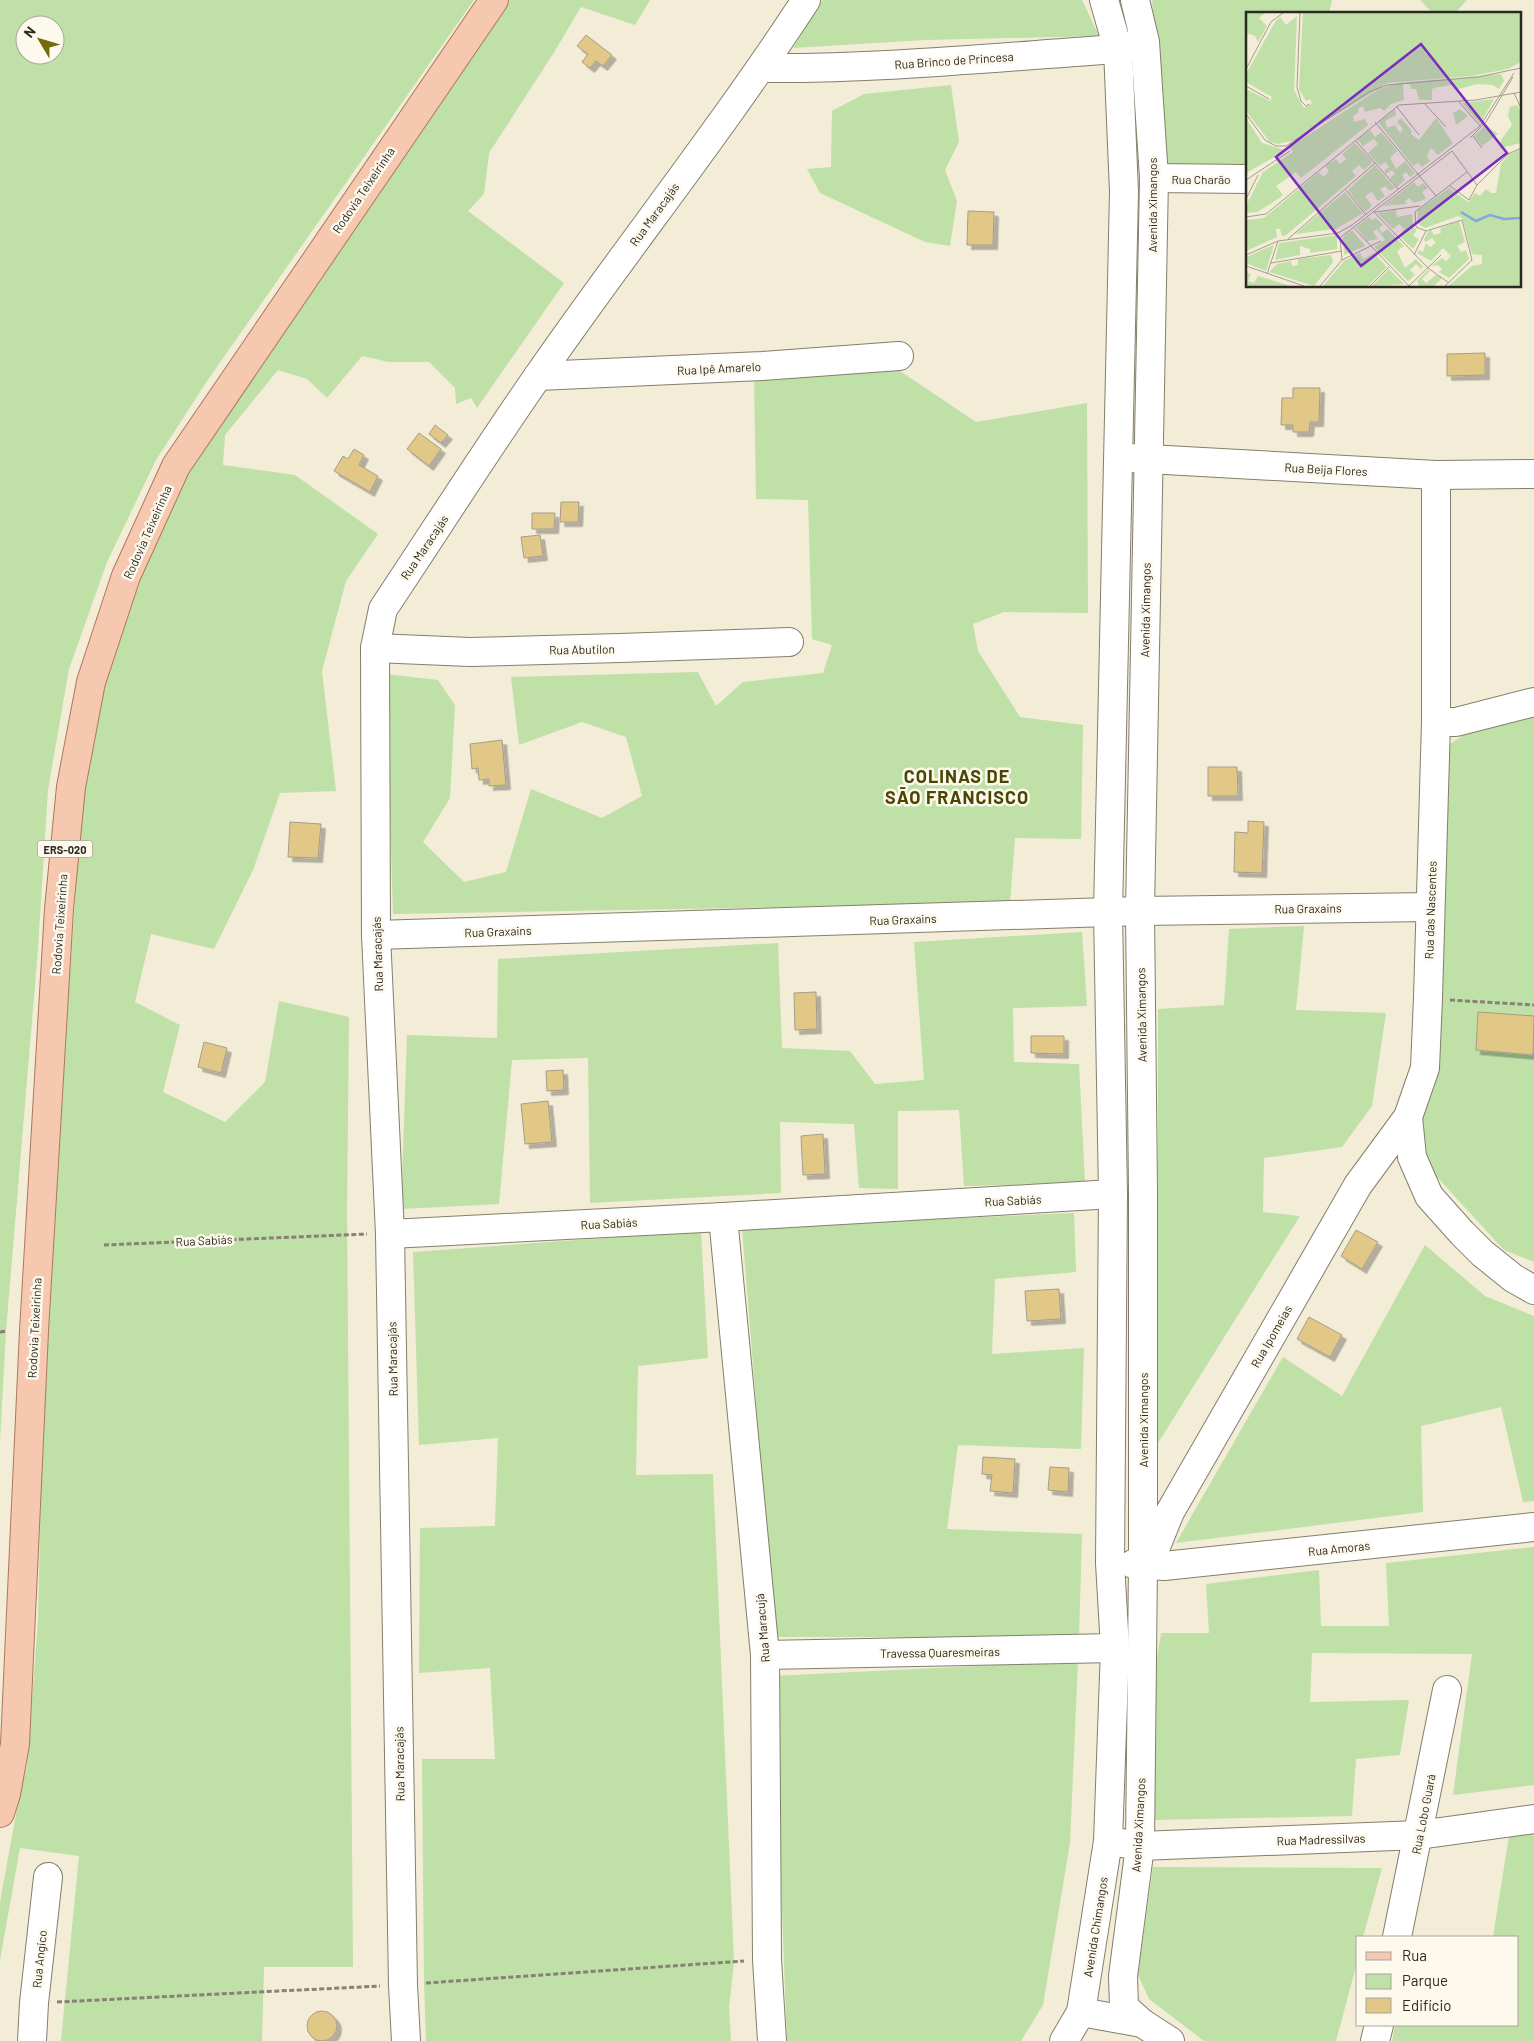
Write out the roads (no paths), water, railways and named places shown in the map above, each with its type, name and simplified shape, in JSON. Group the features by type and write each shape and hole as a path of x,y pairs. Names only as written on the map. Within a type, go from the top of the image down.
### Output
{"main road":[{"name":"Rodovia Teixeirinha","path":"0,1812 6,1794 15,1744 34,1331 59,909 71,787 91,682 126,576 176,466 494,0"}],"street":[{"name":"Rua Maracajás","path":"406,2041 402,1985 390,1234 376,935 376,648 383,609 538,376 762,68 806,0"},
{"path":"1104,0 1118,49 1124,192 1108,912 1113,1194 1110,1563 1115,1648 1108,1841"},
{"name":"Avenida Ximangos","path":"1135,0 1145,42 1154,178 1140,911 1146,1565 1140,1846 1124,1976 1124,2007 1142,2023 1170,2041"},
{"name":"Rua Brinco de Princesa","path":"762,68 905,64 1118,49 1145,42"},
{"name":"Rua Charão","path":"1154,178 1246,179"},
{"name":"Rua Ipê Amarelo","path":"538,376 762,366 899,356"},
{"name":"Rua Beija Flores","path":"1119,457 1436,475 1534,474"},
{"name":"Rua das Nascentes","path":"1436,475 1436,722 1428,998 1425,1068 1408,1117 1412,1157 1429,1196 1482,1253 1513,1278 1534,1290"},
{"name":"Rua Abutilon","path":"376,648 480,652 789,642"},
{"path":"1436,722 1456,722 1534,702"},
{"name":"Rua Graxains","path":"376,935 1140,911 1430,907"},
{"name":"Rua Ipomeias","path":"1146,1565 1170,1512 1358,1185 1408,1117"},
{"name":"Rua Sabiás","path":"390,1234 1113,1194"},
{"name":"Rua Maracujá","path":"723,1217 765,1655 767,1959 772,2041"},
{"name":"Rua Amoras","path":"1110,1563 1164,1566 1534,1527"},
{"name":"Travessa Quaresmeiras","path":"765,1655 1115,1648"},
{"name":"Rua Lobo Guará","path":"1397,1936 1448,1690"},
{"name":"Rua Madressilvas","path":"1108,1841 1140,1846 1419,1835 1534,1819"},
{"name":"Avenida Chimangos","path":"1081,2012 1108,1841"},
{"name":"Rua Angico","path":"32,2041 34,2003 48,1877"},
{"path":"1064,2041 1081,2012"},
{"name":"Avenida Ximangos","path":"1081,2012 1142,2023"},
{"path":"1375,2041 1379,2026"}],"district":[{"name":"COLINAS DE SÃO FRANCISCO","path":"957,786"}]}
